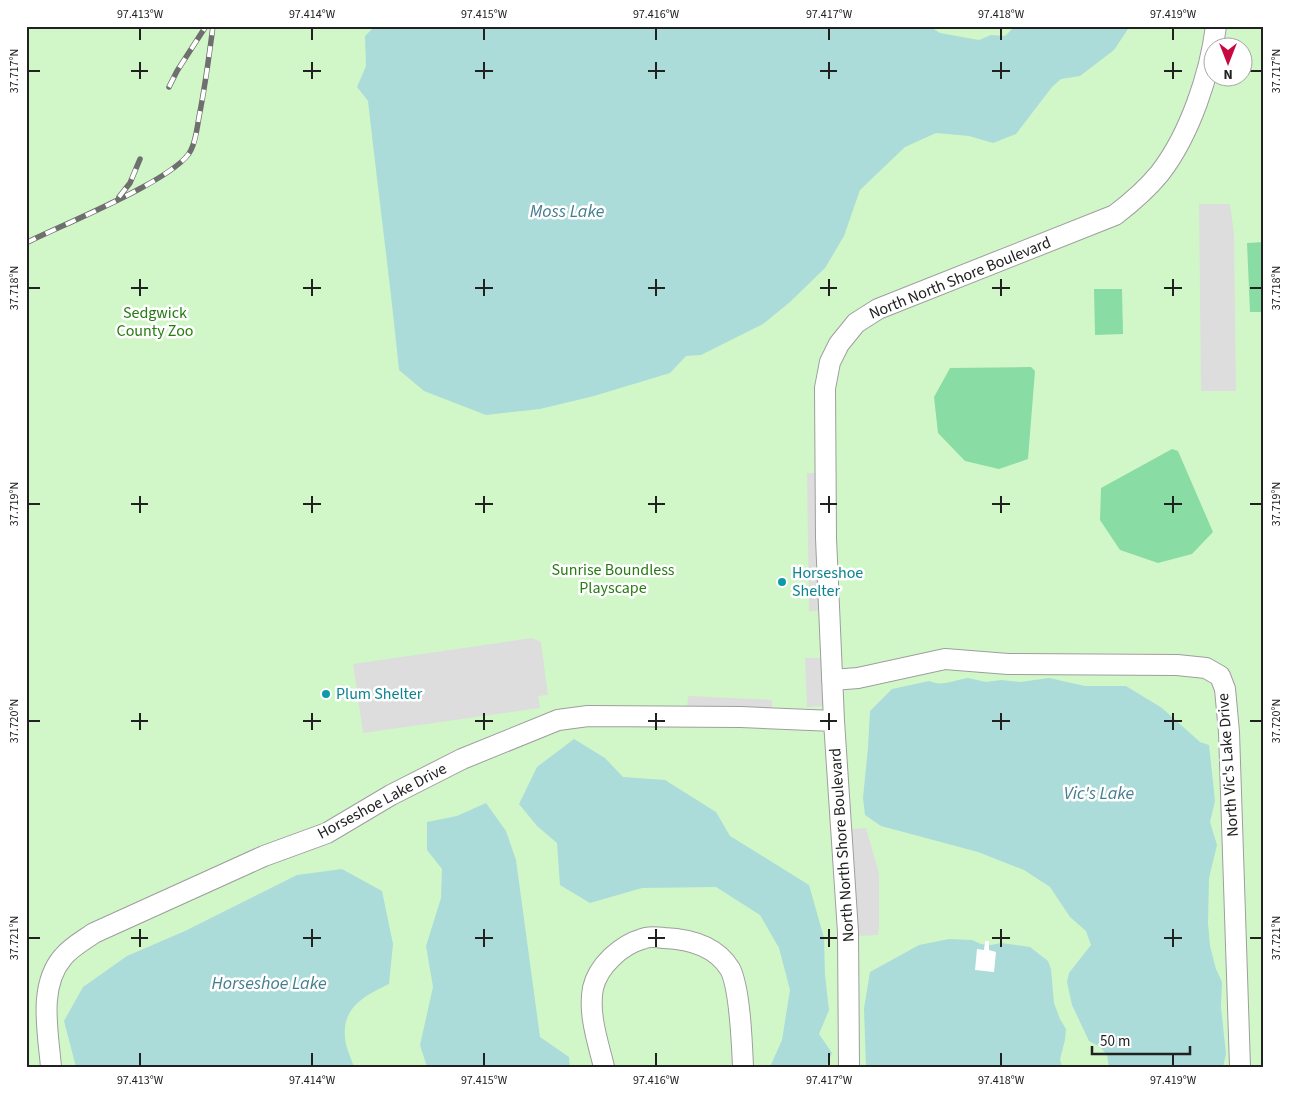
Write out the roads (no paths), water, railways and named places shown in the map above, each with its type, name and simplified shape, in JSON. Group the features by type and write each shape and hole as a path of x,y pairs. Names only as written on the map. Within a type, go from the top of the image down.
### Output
{"street":[{"name":"North North Shore Boulevard","path":"849,1067 848,932 834,721 826,538 826,388 830,362 838,344 856,323 878,309 1115,215 1130,204 1160,172 1180,141 1196,104 1216,26"},
{"name":"North Vic's Lake Drive","path":"832,680 858,678 945,659 1008,664 1177,665 1206,668 1220,676 1225,689 1229,732 1240,1067"},
{"name":"Horseshoe Lake Drive","path":"51,1067 47,992 52,974 63,956 79,944 94,933 264,856 327,833 391,795 462,759 558,720 588,716 741,717 834,721"},
{"path":"604,1067 593,1019 592,1002 594,986 602,970 612,957 627,944 644,938 660,937 679,938 700,944 720,956 730,971 738,1007 743,1067"}],"water":[{"name":"Moss Lake","path":"375,26 929,26 940,33 979,40 991,35 1005,36 1013,29 1021,26 1047,28 1050,26 1130,26 1114,50 1080,76 1061,79 1052,87 1016,134 993,143 969,136 936,133 905,147 860,190 844,236 825,268 790,302 763,324 701,355 686,356 670,373 594,396 540,409 486,415 424,391 399,370 368,101 357,87 366,66 365,36"},
{"name":"Vic's Lake","path":"968,678 986,682 1001,680 1020,682 1049,678 1085,686 1126,686 1162,708 1200,742 1209,745 1215,801 1210,822 1217,845 1209,878 1208,923 1210,946 1216,969 1222,982 1221,1007 1226,1054 1223,1067 1109,1067 1107,1055 1100,1047 1089,1041 1072,1005 1067,982 1069,973 1091,945 1086,931 1070,917 1050,887 1024,870 978,852 881,826 865,815 863,798 870,711 892,689 929,681 943,683"},
{"path":"574,739 605,758 623,777 665,780 716,812 730,836 809,885 824,938 825,975 829,1010 819,1034 832,1053 826,1067 770,1067 782,1040 790,990 779,948 760,915 716,887 642,888 590,903 560,885 557,843 537,826 519,804 537,767"},
{"path":"486,803 506,831 516,860 540,1037 569,1057 570,1067 427,1067 420,1045 433,987 426,946 441,898 442,869 427,850 427,822 457,816"},
{"name":"Horseshoe Lake","path":"342,869 382,891 393,944 389,984 357,1003 347,1018 345,1041 354,1067 76,1067 64,1021 83,987 127,956 185,931 297,875"},
{"path":"949,939 972,940 981,944 991,945 1001,943 1030,947 1048,961 1051,969 1054,1003 1066,1029 1060,1059 1062,1067 866,1067 864,1008 870,972 919,945"}],"railway":[{"path":"169,87 206,26"},
{"path":"26,243 142,188 182,162 191,150 195,138 213,26"},
{"path":"119,197 130,183 140,159"}],"place":[{"name":"Horseshoe Shelter","path":"782,582"},
{"name":"Plum Shelter","path":"326,694"}],"park label":[{"name":"Sedgwick County Zoo","path":"155,322"},
{"name":"Sunrise Boundless Playscape","path":"613,579"}]}
